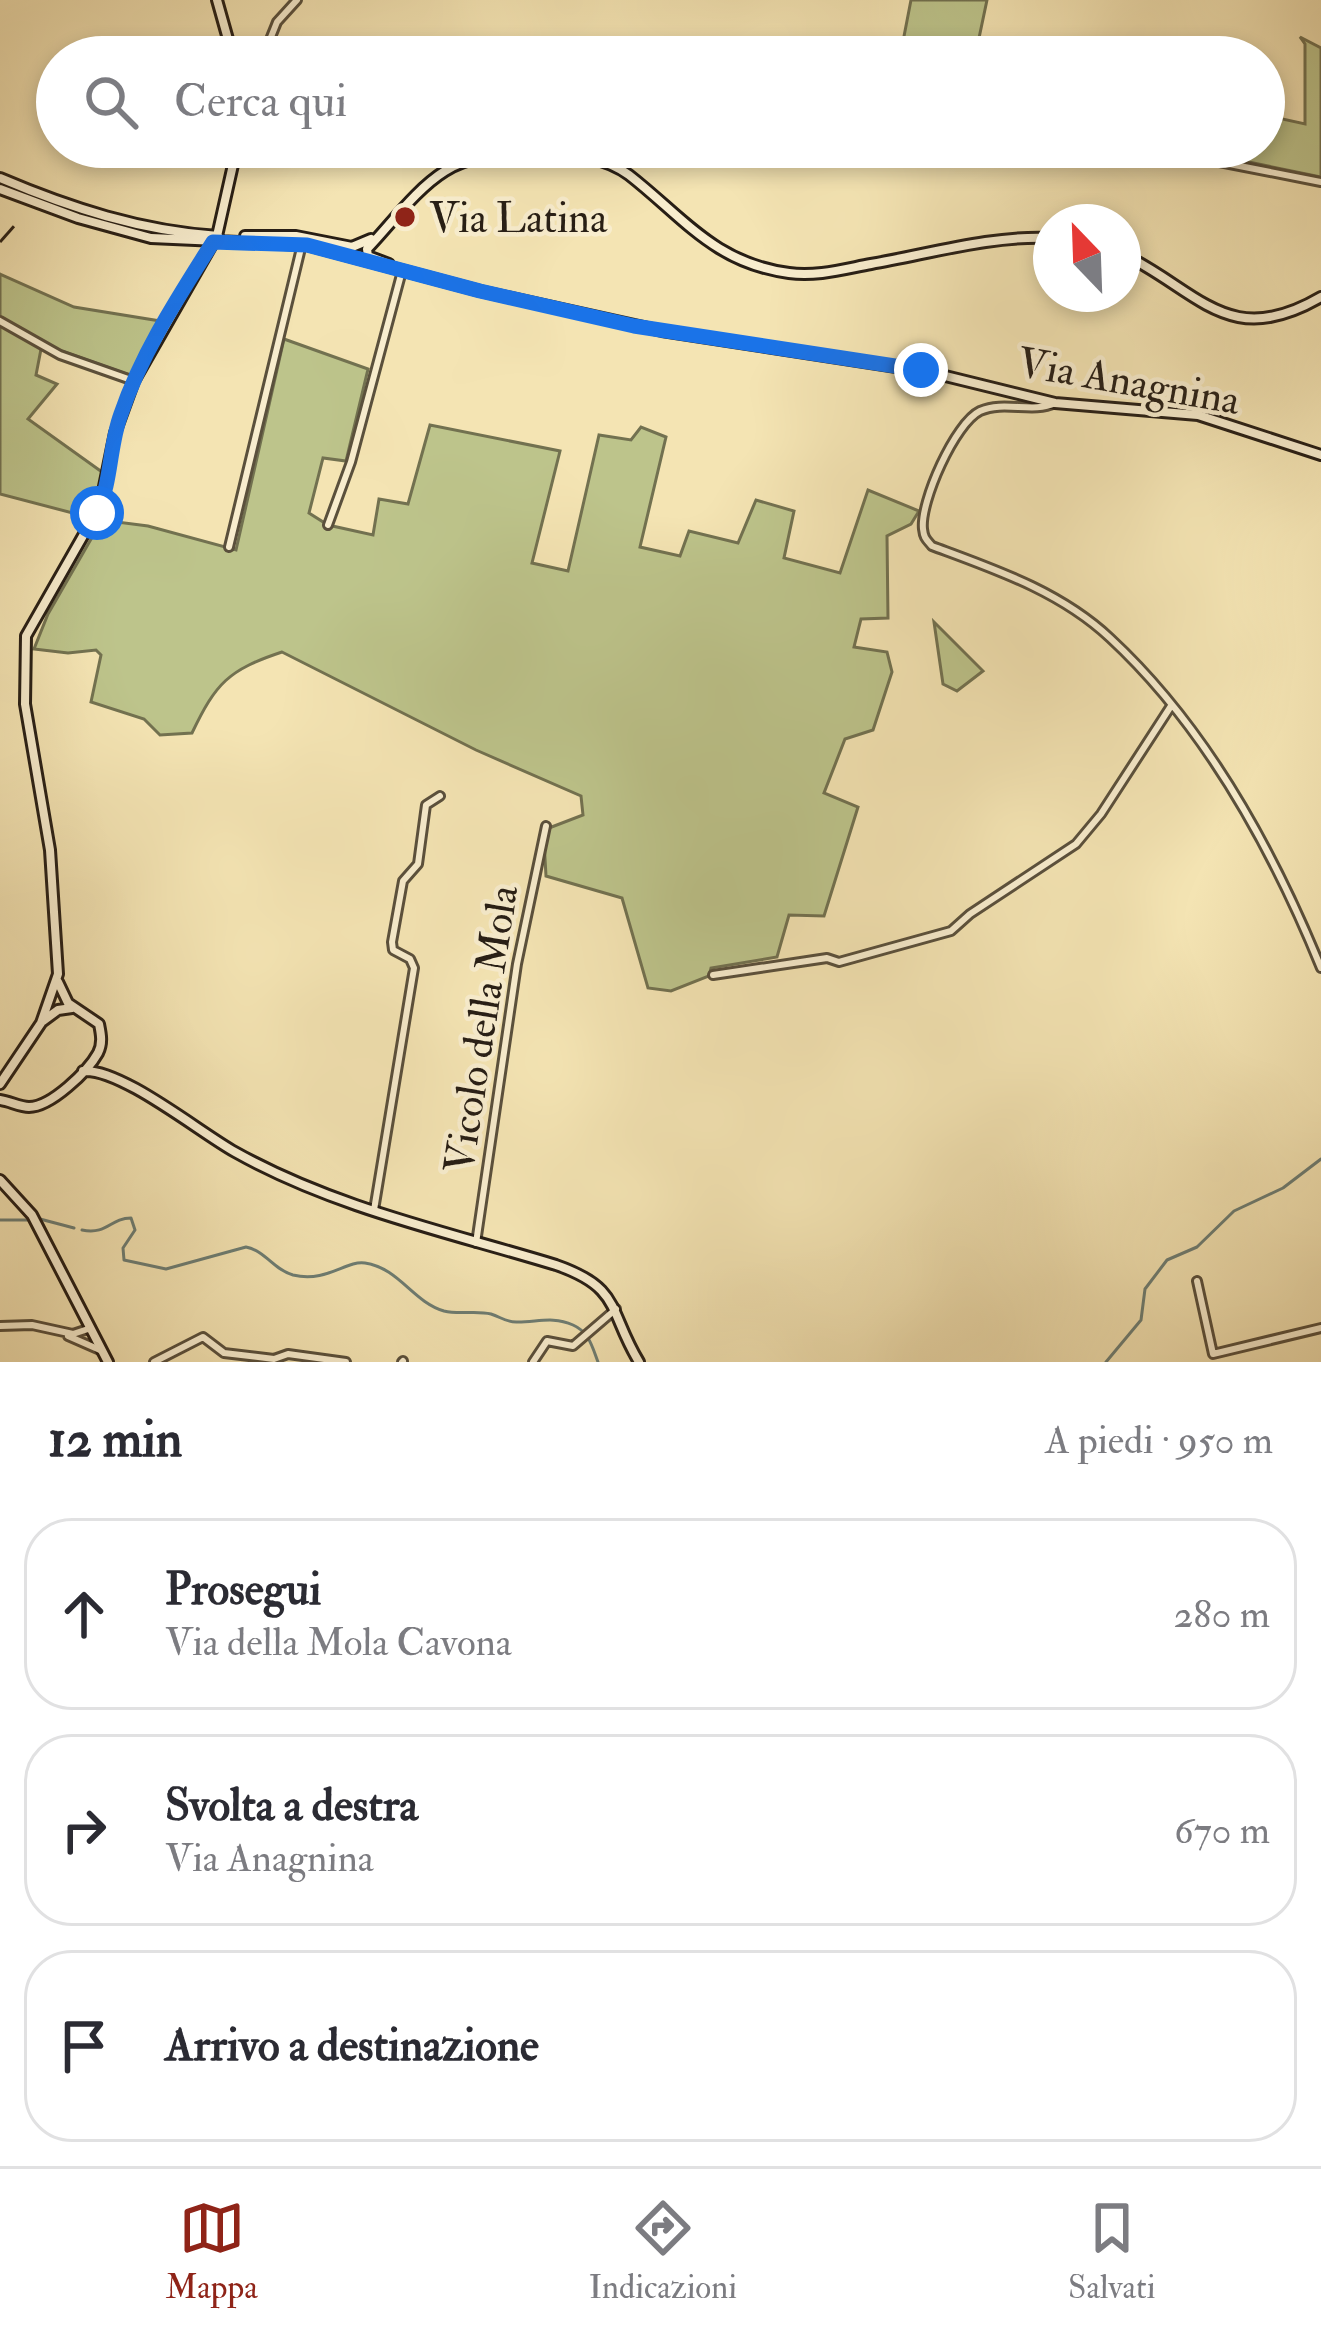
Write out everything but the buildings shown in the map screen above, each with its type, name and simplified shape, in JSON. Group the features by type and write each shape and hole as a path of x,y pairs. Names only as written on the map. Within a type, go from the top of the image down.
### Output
{"main road":[{"path":"217,0 228,36"},
{"path":"16,1103 3,1079 41,1023 58,981 50,850 25,704 25,646 37,613 100,506 115,433 134,381 215,239 232,168"},
{"name":"Via Anagnina","path":"430,278 368,256 367,250 432,181 453,168"},
{"name":"Via Anagnina","path":"617,168 702,240 778,272 829,272 1033,239"},
{"name":"Via Anagnina","path":"0,178 89,217"},
{"name":"Via Anagnina","path":"0,189 156,239 288,236 352,247 395,221"},
{"name":"Via Anagnina","path":"215,239 302,244 662,331 936,373 1055,403 1198,415 1321,455"},
{"name":"Via Anagnina","path":"1141,266 1197,303 1236,317 1278,315 1321,297"},
{"name":"Vicolo della Mola","path":"58,981 64,998 99,1024 104,1065 202,1134 277,1175 476,1243 562,1266 593,1280 616,1309"},
{"path":"41,1023 58,1010 74,1008"},
{"path":"0,1100 29,1107 44,1102 83,1070 100,1047"},
{"name":"Vicolo della Mola","path":"83,1070 115,1076"},
{"path":"0,1180 32,1215 107,1362"},
{"path":"616,1309 639,1362"}],"street":[{"path":"271,36 296,0"},
{"path":"1250,168 1321,182"},
{"path":"229,547 302,244"},
{"path":"328,525 351,462 402,271"},
{"path":"0,321 60,355 134,381"},
{"path":"1055,403 992,407 963,423 925,513 926,538 932,546 1004,571 1110,638 1213,762 1285,884 1321,968"},
{"path":"712,975 826,958 839,962 951,932 970,914 1076,844 1102,814 1171,706"},
{"name":"Vicolo della Mola","path":"374,1210 414,968 410,959 393,950 392,942 403,881 418,863 426,806 440,796"},
{"name":"Vicolo della Mola","path":"476,1243 518,964 546,826"},
{"path":"1197,1281 1213,1354 1321,1328"},
{"path":"533,1362 547,1341 569,1347 578,1343 616,1309"},
{"path":"0,1326 32,1324 76,1334 88,1329"},
{"path":"53,1330 102,1352"},
{"path":"154,1362 203,1337 224,1353 274,1359 288,1354 346,1362"}],"green space":[{"path":"911,0 987,0 979,36 904,36"},
{"path":"1300,37 1321,48 1321,177 1278,168 1285,168 1285,120 1305,124 1305,44"},
{"path":"0,274 74,307 160,321 132,376 42,344 36,375 57,384 28,419 102,472 99,499 88,517 0,494"},
{"path":"284,339 368,369 346,461 323,458 309,513 328,525 373,535 379,499 408,504 430,425 560,451 532,563 568,571 599,435 631,440 641,427 666,437 640,547 680,556 689,531 738,543 756,500 794,511 784,558 840,573 868,490 919,511 911,524 887,536 888,618 861,619 854,647 887,652 892,672 873,730 845,739 824,793 858,807 824,916 789,915 777,957 711,968 709,976 671,991 648,988 622,898 546,876 544,841 549,828 583,815 581,796 476,750 282,652 226,680 192,733 160,735 144,719 91,702 101,655 96,650 34,649 48,614 102,520 148,526 236,550"},
{"path":"934,622 983,671 957,691 943,684"}],"waterway":[{"path":"1106,1362 1141,1320 1145,1289 1167,1260 1197,1247 1234,1211 1283,1188 1321,1159"},
{"path":"82,1230 98,1230 131,1218 135,1230 123,1248 124,1260 166,1269 246,1247 286,1273 305,1277 351,1265 377,1266 444,1311 573,1325 586,1336 598,1362"},
{"path":"40,1219 74,1228"},
{"path":"0,1220 29,1220"}],"railway":[{"path":"0,242 24,215"}],"place":[{"name":"Via Latina","path":"405,217"}],"route":[{"path":"97,513 122,409 165,322 213,242 307,245 634,326 921,370"}]}
